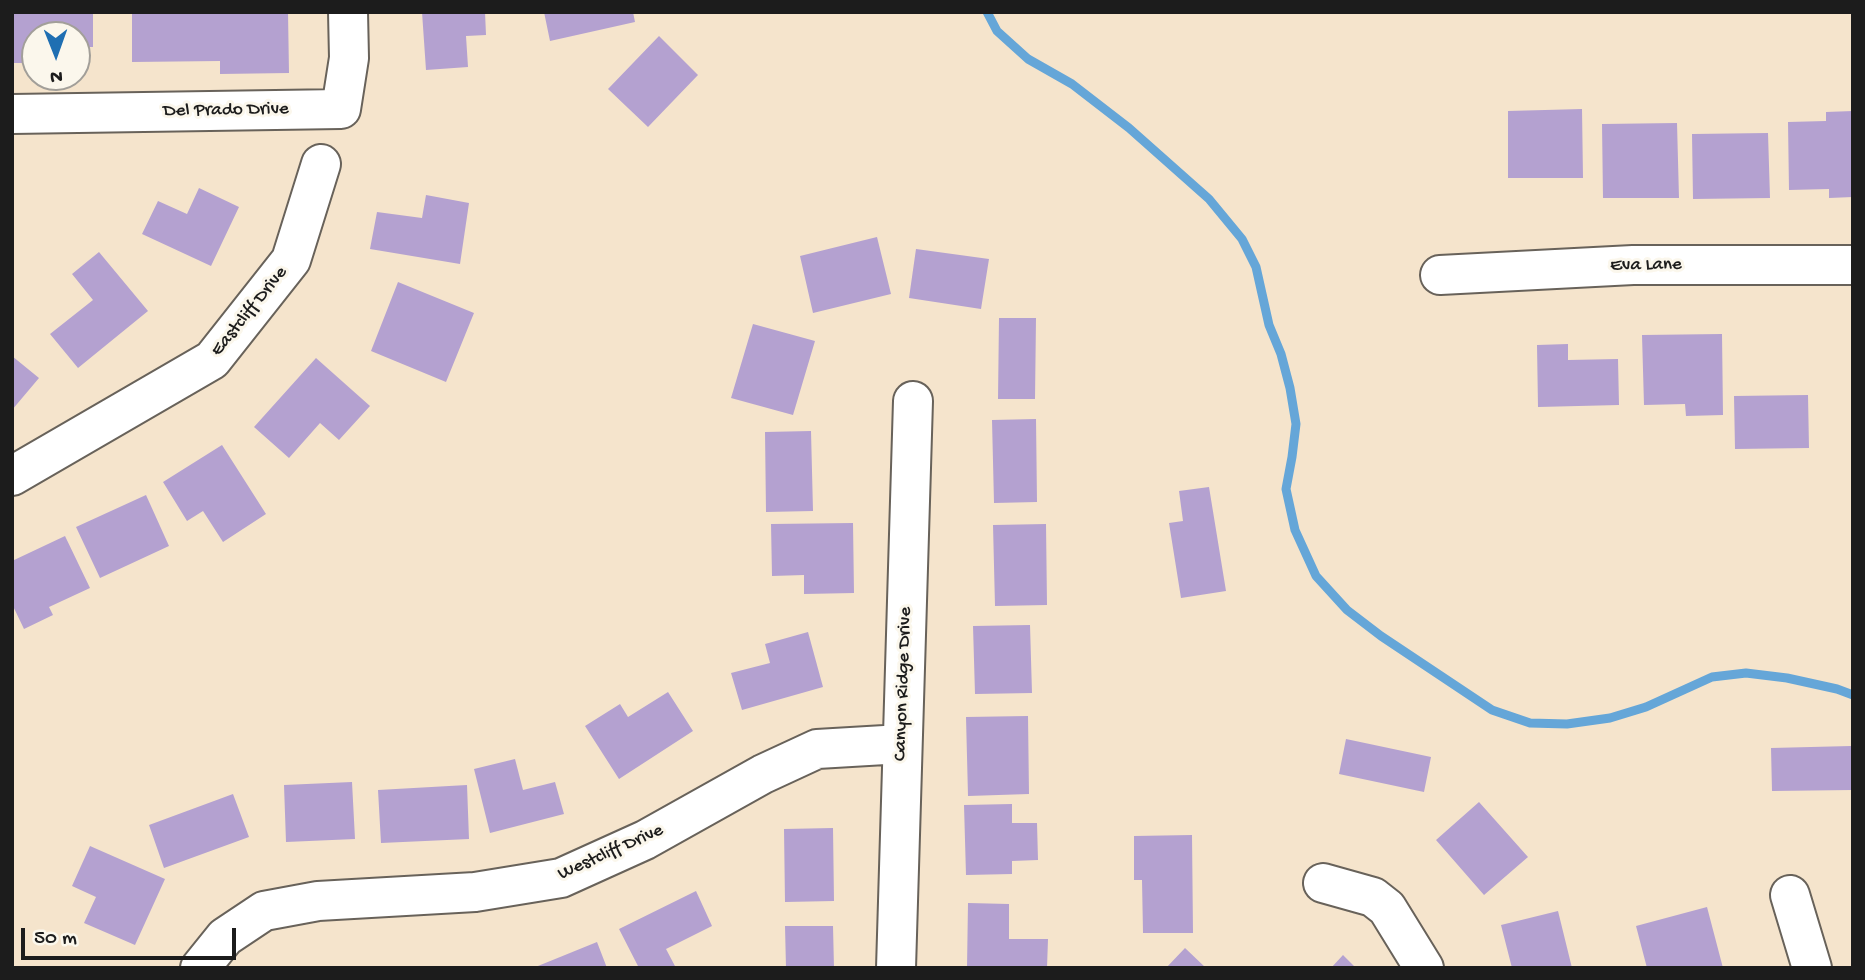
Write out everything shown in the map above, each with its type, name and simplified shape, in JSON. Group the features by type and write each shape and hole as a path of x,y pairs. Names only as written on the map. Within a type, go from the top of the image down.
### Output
{"street":[{"name":"Del Prado Drive","path":"12,114 341,109 349,58 348,12"},
{"name":"Eastcliff Drive","path":"12,476 212,360 291,260 321,164"},
{"name":"Eva Lane","path":"1440,275 1633,265 1853,265"},
{"name":"Canyon Ridge Drive","path":"896,968 913,401"},
{"name":"Westcliff Drive","path":"200,968 225,937 264,911 318,901 475,892 561,878 645,840 763,774 817,748 902,744"},
{"path":"1323,883 1373,897 1380,902 1387,908 1424,968"},
{"path":"1790,895 1812,968"}],"building":[{"path":"12,12 93,12 93,47 91,21 21,21 21,63 12,63"},
{"path":"132,12 288,12 289,73 220,74 220,61 132,62"},
{"path":"422,12 485,12 486,35 466,36 468,67 426,70"},
{"path":"544,12 633,12 635,22 550,41"},
{"path":"659,36 698,75 648,127 608,89"},
{"path":"1582,109 1583,178 1508,178 1508,111"},
{"path":"1853,111 1853,197 1829,198 1829,189 1789,190 1788,122 1826,121 1826,112"},
{"path":"1677,123 1679,198 1603,198 1602,124"},
{"path":"1768,133 1770,198 1693,199 1692,134"},
{"path":"199,188 239,207 211,266 142,234 158,201 187,214"},
{"path":"426,195 469,203 460,264 370,249 377,212 422,218"},
{"path":"877,237 891,294 813,313 800,256"},
{"path":"916,249 989,259 981,309 909,298"},
{"path":"99,252 148,311 78,368 50,334 93,300 72,274"},
{"path":"398,282 474,313 446,382 371,351"},
{"path":"999,318 1036,318 1035,399 998,399"},
{"path":"753,324 815,341 793,415 731,398"},
{"path":"1722,334 1723,415 1686,416 1685,404 1644,405 1642,335"},
{"path":"1568,344 1568,360 1618,359 1619,405 1538,407 1537,345"},
{"path":"12,356 39,378 12,410"},
{"path":"316,358 370,406 339,440 320,423 289,458 254,427"},
{"path":"1808,395 1809,448 1735,449 1734,396"},
{"path":"1036,419 1037,502 994,503 992,420"},
{"path":"811,431 813,511 766,512 765,432"},
{"path":"222,445 266,514 223,542 203,511 187,521 163,482"},
{"path":"1209,487 1226,591 1181,598 1169,523 1183,521 1179,491"},
{"path":"146,495 169,546 100,578 76,527"},
{"path":"853,523 854,593 804,594 804,575 772,576 771,524"},
{"path":"1046,524 1047,605 995,606 993,525"},
{"path":"65,536 90,588 49,607 53,615 24,629 12,604 12,561"},
{"path":"1030,625 1032,693 975,694 973,626"},
{"path":"808,632 823,687 742,710 731,673 770,663 765,644"},
{"path":"668,692 693,731 619,779 585,726 620,704 628,717"},
{"path":"1028,716 1029,794 968,796 966,717"},
{"path":"1346,739 1431,757 1424,792 1339,774"},
{"path":"1851,746 1852,790 1772,791 1771,748"},
{"path":"515,759 523,790 555,782 564,814 490,833 474,769"},
{"path":"352,782 355,839 286,842 284,785"},
{"path":"467,785 469,839 381,843 378,790"},
{"path":"233,794 249,837 164,868 149,825"},
{"path":"1479,802 1528,857 1484,895 1436,840"},
{"path":"1012,804 1012,823 1037,823 1038,860 1012,861 1012,874 966,875 964,805"},
{"path":"833,828 834,901 785,902 784,829"},
{"path":"1192,835 1193,933 1143,933 1142,880 1134,880 1134,836"},
{"path":"90,846 165,879 135,945 84,923 96,897 72,886"},
{"path":"696,891 712,926 666,949 676,968 639,968 619,929"},
{"path":"968,903 1009,904 1009,939 1048,939 1047,968 967,968"},
{"path":"1707,907 1723,968 1647,968 1636,926"},
{"path":"1558,911 1572,968 1512,968 1501,925"},
{"path":"785,926 833,926 834,968 786,968"},
{"path":"597,942 607,968 533,968"},
{"path":"1185,948 1206,968 1166,968"},
{"path":"1343,955 1356,968 1331,968"}],"waterway":[{"path":"987,12 997,31 1028,59 1072,84 1129,128 1209,199 1242,239 1256,267 1269,325 1281,354 1290,388 1296,424 1286,489 1295,530 1316,576 1347,610 1381,636 1492,710 1530,723 1567,724 1610,718 1646,707 1712,677 1746,673 1787,678 1853,695"}]}
